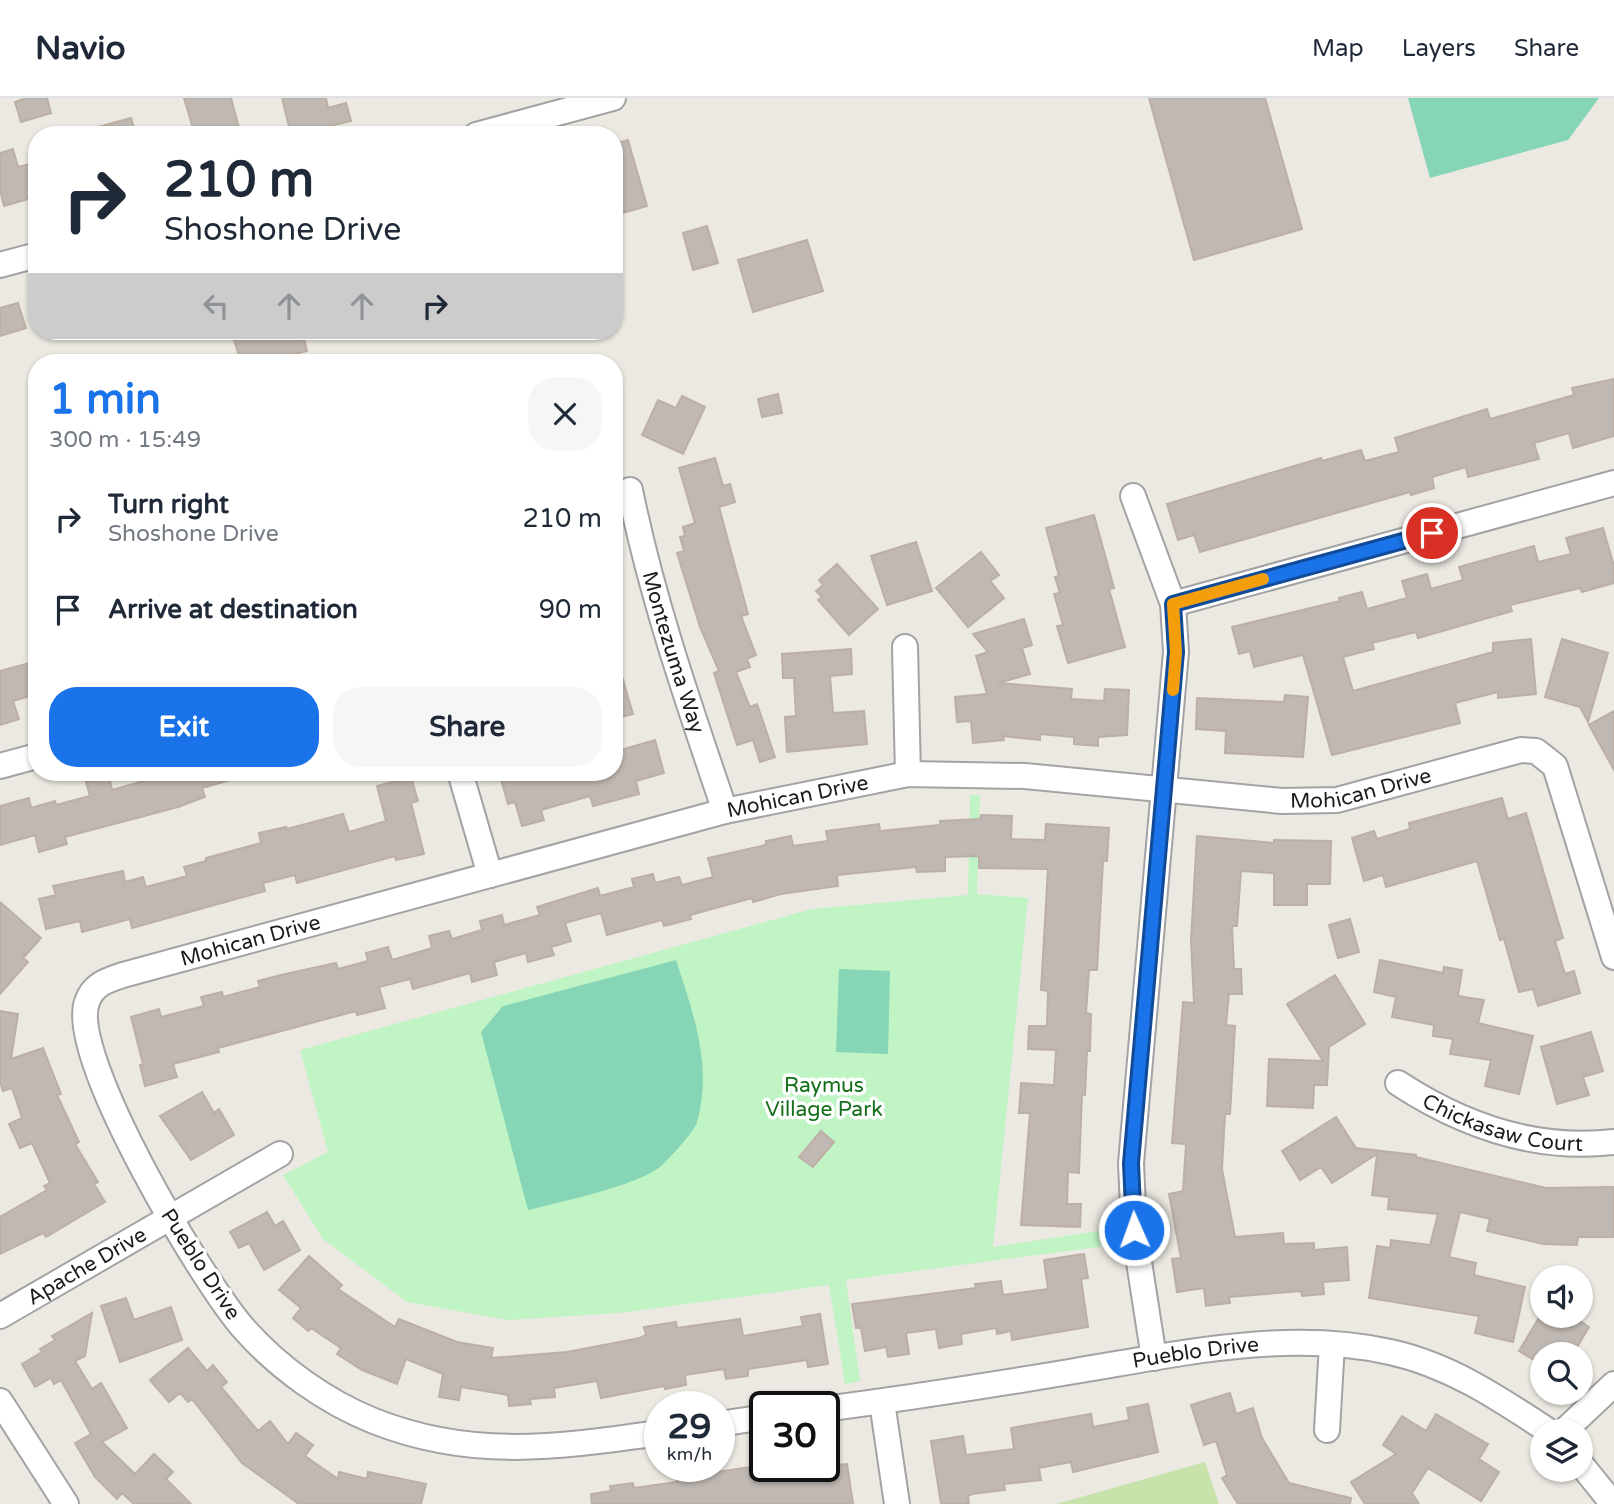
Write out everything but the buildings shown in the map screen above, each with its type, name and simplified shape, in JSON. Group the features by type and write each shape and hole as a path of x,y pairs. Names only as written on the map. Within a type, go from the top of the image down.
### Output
{"street":[{"path":"509,126 612,98"},
{"path":"0,265 28,257"},
{"path":"1173,604 1614,483"},
{"name":"Montezuma Way","path":"630,489 642,550 680,678 725,811"},
{"path":"1133,496 1173,604 1176,652 1131,1163 1134,1230 1154,1358"},
{"path":"905,647 908,774"},
{"name":"Mohican Drive","path":"85,1015 87,1001 94,990 101,983 123,975 725,811 908,774 1025,776 1282,801 1337,800 1521,750 1536,751 1555,766 1614,957"},
{"path":"0,766 28,758"},
{"path":"463,781 490,875"},
{"name":"Pueblo Drive","path":"85,1015 88,1036 116,1117 211,1287 247,1333 312,1387 373,1421 418,1436 475,1447 557,1448 644,1435"},
{"name":"Chickasaw Court","path":"1398,1083 1435,1108 1492,1130 1543,1143 1589,1145 1614,1142"},
{"name":"Apache Drive","path":"0,1316 280,1154"},
{"name":"Pueblo Drive","path":"840,1407 1154,1358 1276,1342 1332,1344 1389,1352 1430,1363 1487,1390 1530,1419"},
{"path":"1327,1430 1332,1344"},
{"path":"1577,1419 1614,1384"},
{"path":"0,1401 66,1504"},
{"path":"882,1402 897,1504"},
{"path":"1593,1479 1613,1504"}],"green space":[{"path":"1408,98 1599,98 1568,140 1430,178"},
{"name":"Raymus Village Park","path":"970,795 980,795 977,894 1028,898 993,1247 1104,1230 1106,1246 846,1280 860,1381 845,1384 829,1285 619,1313 508,1320 407,1302 323,1239 283,1175 328,1152 300,1050 812,909 968,895"},
{"path":"676,960 694,1020 702,1060 701,1101 695,1126 669,1158 649,1174 597,1193 528,1210 481,1032 503,1006"},
{"path":"839,969 890,971 888,1054 836,1052"},
{"path":"1205,1462 1219,1504 1056,1504"}],"slow traffic":[{"path":"1173,690 1176,652 1173,604 1263,579"}],"route":[{"path":"1134,1230 1131,1163 1176,652 1173,604 1432,533"}]}
